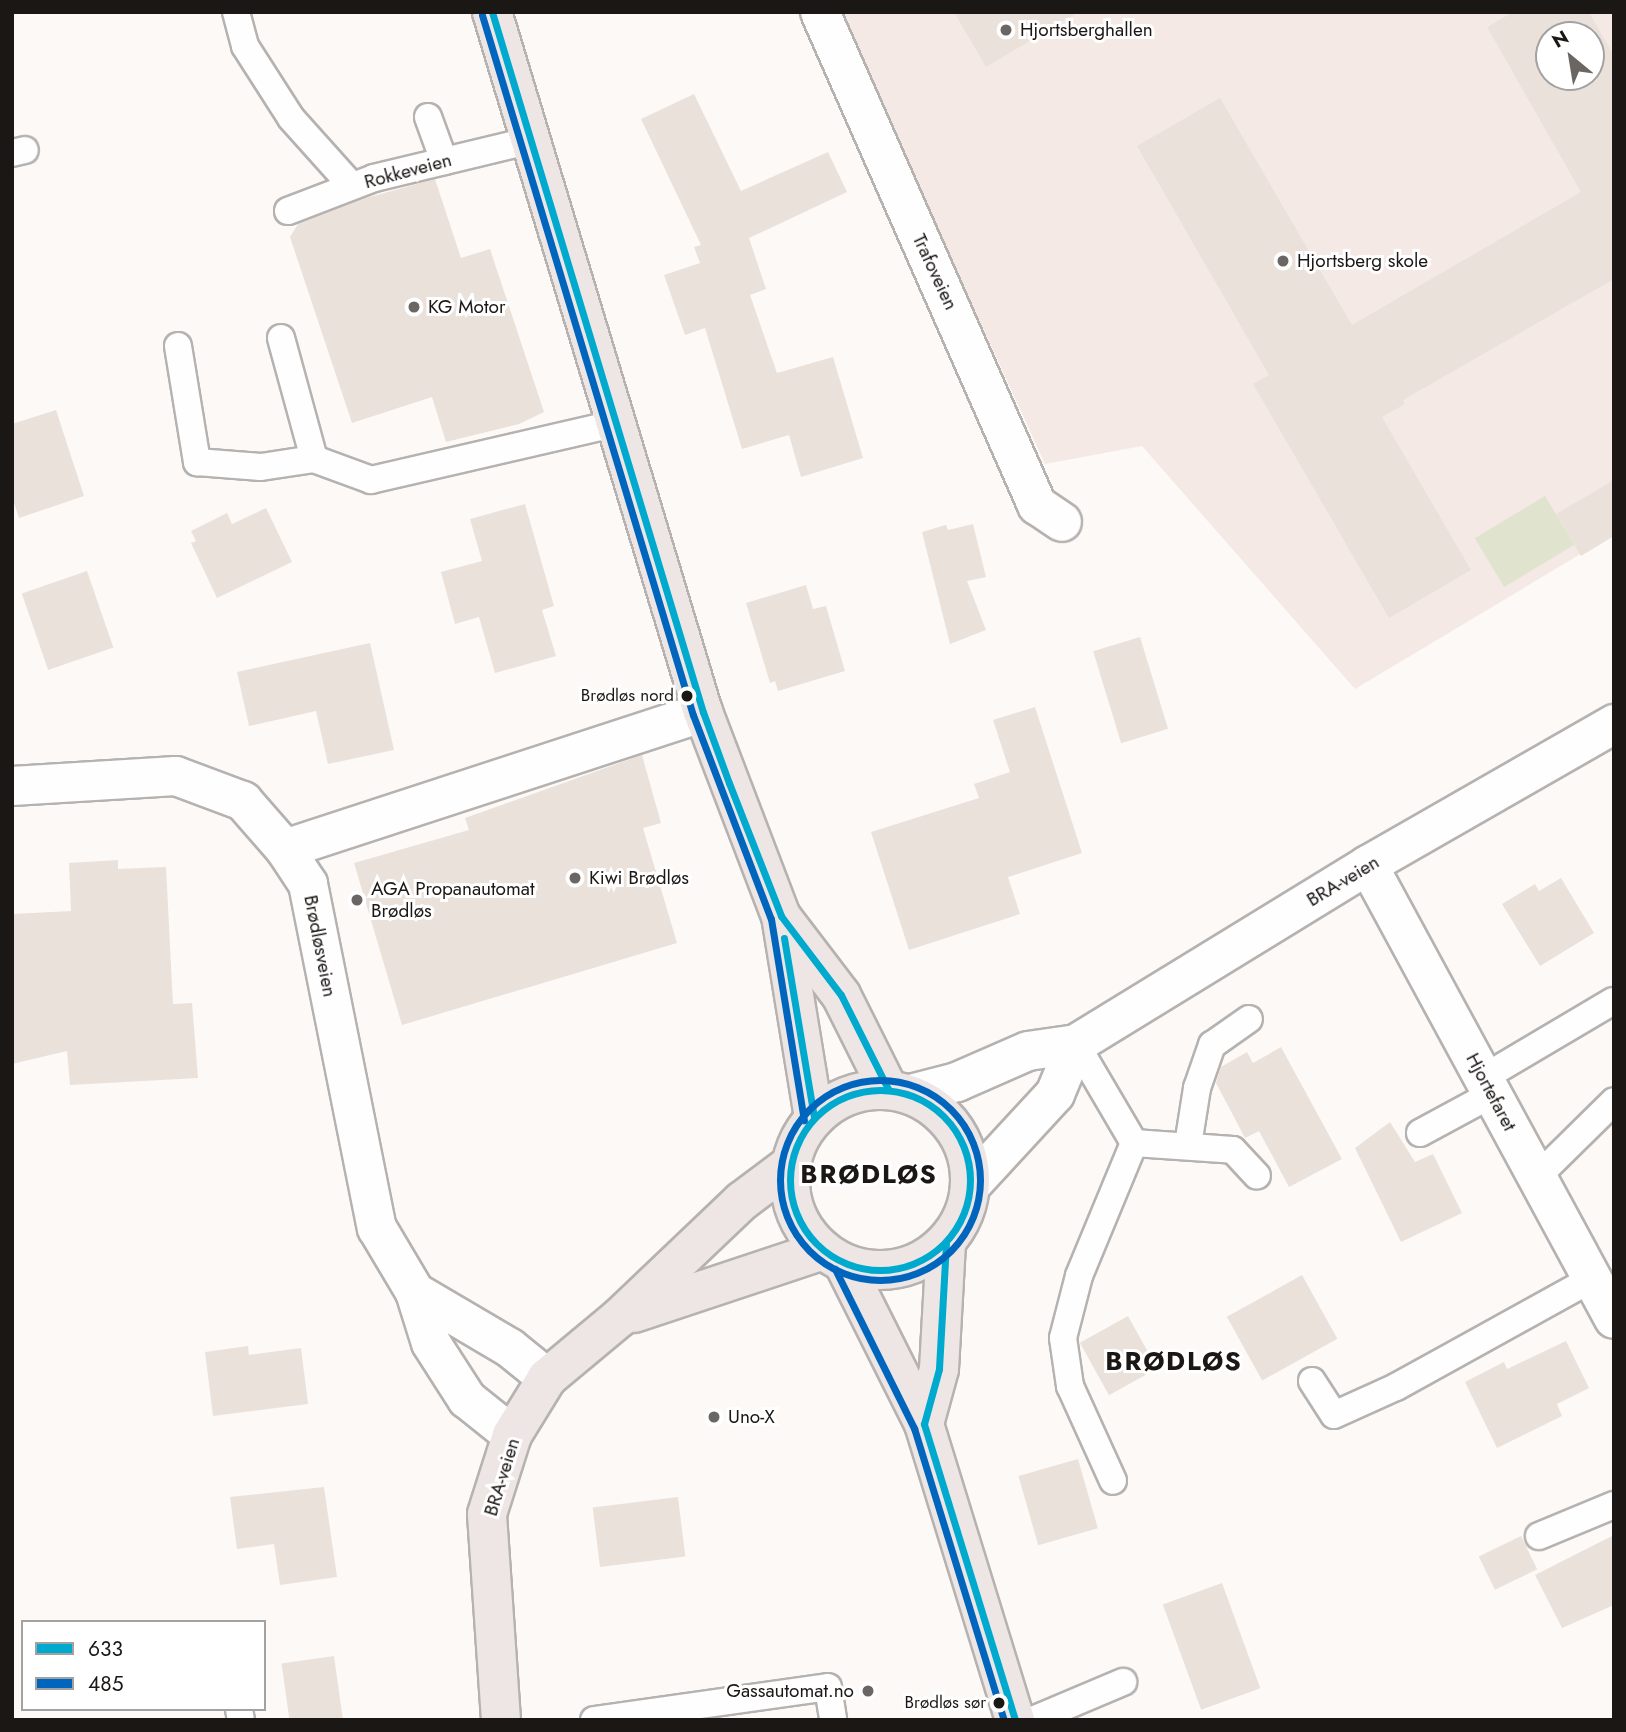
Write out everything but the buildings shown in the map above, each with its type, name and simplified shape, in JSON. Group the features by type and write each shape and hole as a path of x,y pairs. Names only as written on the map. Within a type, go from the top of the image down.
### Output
{"main road":[{"path":"492,12 703,712 781,916 814,1118"},
{"path":"781,916 841,995 899,1092"},
{"path":"833,1257 880,1271 916,1264 946,1243 964,1216 971,1185 965,1147 943,1115 899,1092 861,1091 814,1118 790,1165 790,1196 798,1216 833,1257 924,1424 1014,1720"},
{"name":"BRA-veien","path":"501,1720 487,1514 512,1435 547,1378 619,1318 743,1200 790,1165"},
{"path":"924,1424 939,1369 946,1243"},
{"name":"BRA-veien","path":"619,1318 833,1257"}],"street":[{"name":"Trafoveien","path":"820,12 1037,505 1062,522"},
{"path":"285,849 703,712"},
{"name":"BRA-veien","path":"899,1092 957,1082 1028,1051 1076,1044 1368,865 1614,724"},
{"name":"Brødløsveien","path":"12,786 176,776 243,801 285,849 308,884 377,1228 415,1292 431,1343 467,1399 512,1435"},
{"name":"Hjortefaret","path":"1368,865 1613,1314"},
{"path":"971,1185 1055,1094 1076,1044"},
{"name":"Brødløsveien","path":"415,1292 510,1348 547,1378"}],"lane":[{"path":"236,12 245,46 291,118 352,186"},
{"path":"428,117 444,161"},
{"name":"Rokkeveien","path":"288,211 352,186 532,140"},
{"path":"281,338 314,459"},
{"path":"178,346 197,462 261,467 314,459 371,480 617,423"},
{"path":"1420,1133 1613,1001"},
{"path":"1188,1145 1197,1088 1212,1045 1249,1019"},
{"path":"1076,1044 1133,1143"},
{"path":"1537,1177 1614,1101"},
{"path":"1133,1143 1233,1150 1257,1177"},
{"path":"1114,1481 1070,1386 1063,1338 1079,1276 1133,1143"},
{"path":"1312,1381 1334,1415 1396,1387 1592,1279"},
{"path":"1539,1536 1614,1505"},
{"path":"1032,1720 1123,1682"},
{"path":"594,1720 828,1687 833,1720"}],"shaded area":[{"name":"Hjortsberg skole","path":"839,12 1614,12 1614,534 1355,689 1142,446 1045,464"}],"green space":[{"path":"1545,496 1574,545 1504,587 1475,538"}],"transit line":[{"name":"633","path":"492,12 703,712 729,783 781,916 841,995 888,1089"},
{"name":"485","path":"482,15 693,715 771,919 804,1120"},
{"name":"633","path":"784,938 814,1118"},
{"name":"485","path":"880,1080 918,1087 951,1109 973,1142 980,1180 973,1218 951,1251 918,1273 880,1280 842,1273 809,1251 787,1218 780,1180 787,1142 809,1109 842,1087 880,1080"},
{"name":"633","path":"880,1090 914,1097 944,1116 963,1146 970,1180 963,1214 944,1244 914,1263 880,1270 846,1263 816,1244 797,1214 790,1180 797,1146 816,1116 846,1097 880,1090"},
{"name":"633","path":"946,1243 939,1369 924,1424 1015,1720"},
{"name":"485","path":"835,1269 914,1428 1004,1720"}],"place":[{"name":"Hjortsberghallen","path":"1006,30"},
{"name":"Hjortsberg skole","path":"1283,261"},
{"name":"KG Motor","path":"414,307"},
{"name":"Brødløs nord","path":"687,696"},
{"name":"Kiwi Brødløs","path":"575,878"},
{"name":"AGA Propanautomat Brødløs","path":"357,900"},
{"name":"Uno-X","path":"714,1417"},
{"name":"Gassautomat.no","path":"868,1691"},
{"name":"Brødløs sør","path":"999,1703"}],"district":[{"name":"BRØDLØS","path":"869,1175"},
{"name":"BRØDLØS","path":"1174,1362"}]}
